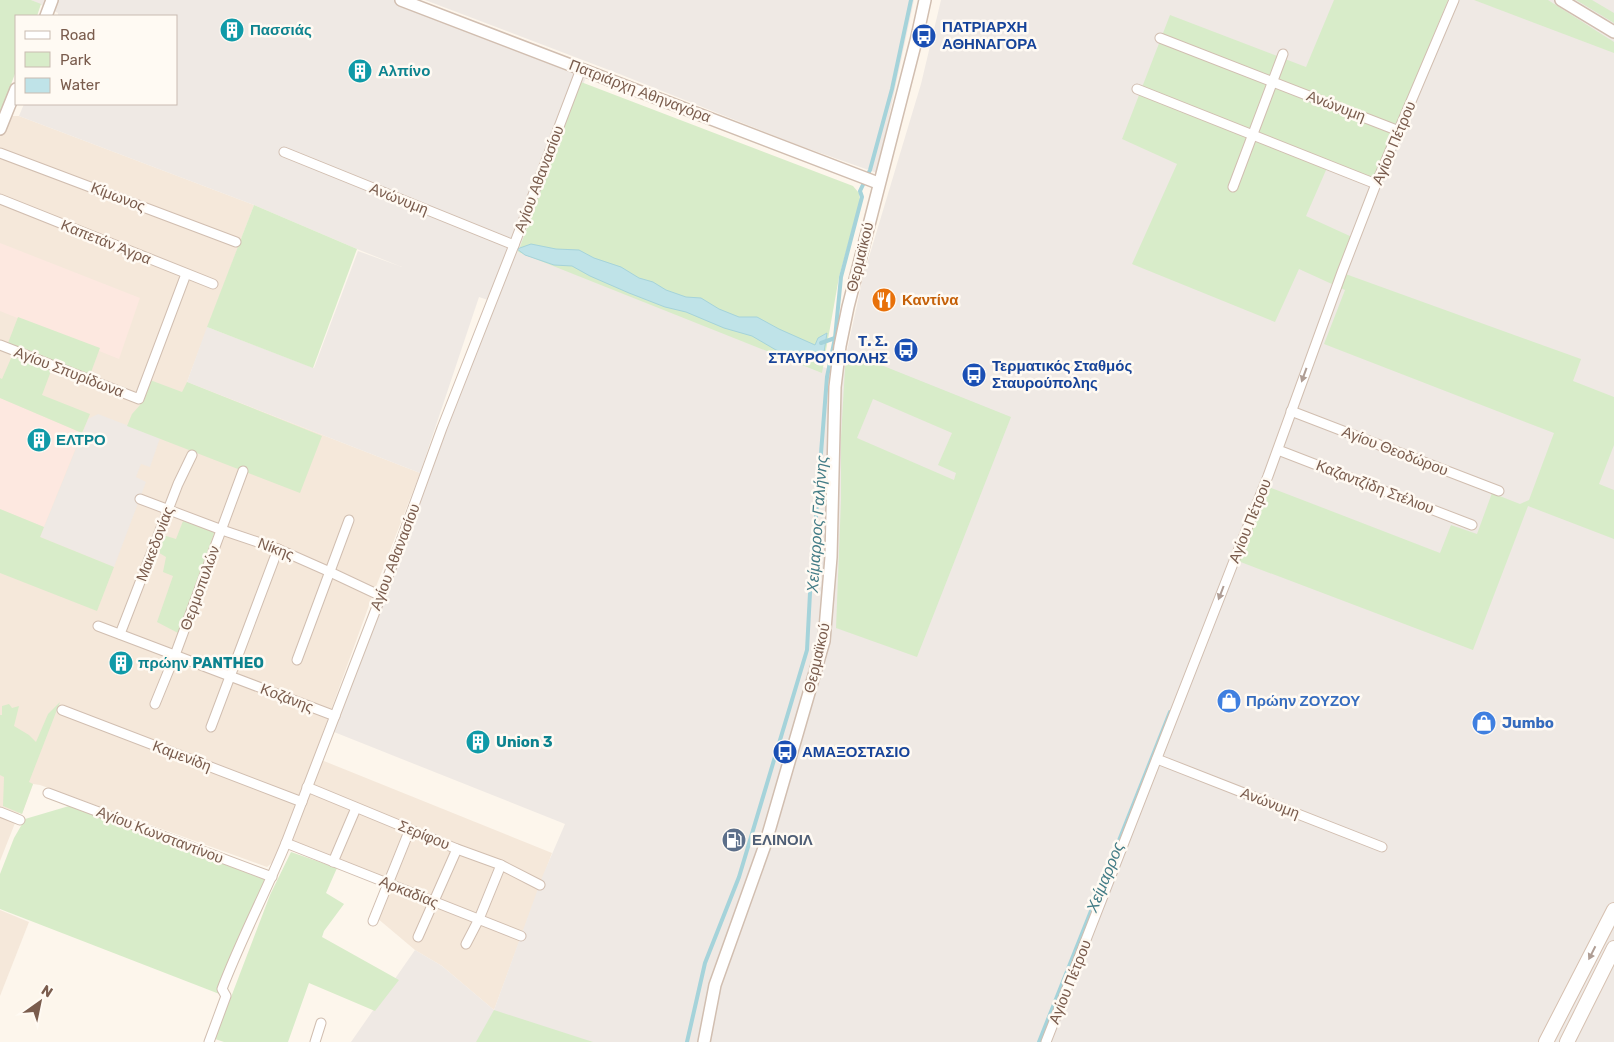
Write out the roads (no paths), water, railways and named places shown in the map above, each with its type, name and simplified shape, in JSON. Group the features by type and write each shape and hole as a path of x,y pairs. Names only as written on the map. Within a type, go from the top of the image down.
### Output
{"main road":[{"path":"1546,1042 1614,910"},
{"path":"1567,1042 1614,948"}],"street":[{"path":"46,15 52,0"},
{"name":"Πατριάρχη Αθηναγόρα","path":"401,0 878,183"},
{"name":"Θερμαϊκού","path":"704,1042 715,985 765,845 824,640 831,557 834,414 837,370 846,316 925,0"},
{"name":"Αγίου Πέτρου","path":"1046,1042 1278,450 1376,184 1454,0"},
{"path":"1562,0 1614,32"},
{"name":"Ανώνυμη","path":"1160,38 1399,131"},
{"path":"1233,187 1283,54"},
{"name":"Αγίου Αθανασίου","path":"208,1042 226,996 222,989 233,960 286,843 381,596 442,428 581,69"},
{"path":"1137,89 1376,184"},
{"path":"0,129 15,92"},
{"name":"Ανώνυμη","path":"284,152 514,245"},
{"name":"Κίμωνος","path":"0,153 236,242"},
{"name":"Καπετάν Άγρα","path":"0,199 213,284"},
{"name":"Αγίου Σπυρίδωνα","path":"0,345 139,399 186,274"},
{"name":"Αγίου Θεοδώρου","path":"1292,411 1499,491"},
{"name":"Καζαντζίδη Στέλιου","path":"1278,450 1472,525"},
{"name":"Μακεδονίας","path":"120,634 178,484 192,455"},
{"name":"Θερμοπυλών","path":"155,704 243,471"},
{"name":"Νίκης","path":"140,499 278,549 381,596"},
{"path":"297,660 349,520"},
{"path":"211,727 278,549"},
{"name":"Κοζάνης","path":"98,626 335,716"},
{"name":"Καμενίδη","path":"62,710 302,802"},
{"name":"Ανώνυμη","path":"1157,760 1382,847"},
{"name":"Σερίφου","path":"307,788 501,866 540,885"},
{"name":"Αγίου Κωνσταντίνου","path":"48,793 272,877"},
{"path":"333,862 356,808"},
{"path":"0,812 20,820"},
{"path":"373,921 410,829"},
{"name":"Αρκαδίας","path":"286,843 521,936"},
{"path":"418,937 457,849"},
{"path":"466,944 479,919 501,866"},
{"path":"315,1042 321,1023"}],"water":[{"path":"531,244 556,249 579,250 594,258 621,267 639,278 653,282 666,290 686,297 701,298 719,309 739,317 757,317 815,345 818,338 827,333 822,365 809,352 793,355 776,350 752,336 724,328 686,312 665,307 629,293 572,266 554,265 525,255 517,249"}],"waterway":[{"name":"Χείμαρρος Γαλήνης","path":"687,1042 705,963 739,877 807,650 827,377 835,338 841,277 862,197 860,191 870,170 892,89 911,0"},
{"path":"821,343 835,338"},
{"name":"Χείμαρρος","path":"1039,1042 1170,712"}],"place":[{"name":"Πασσιάς","path":"232,30"},
{"name":"ΠΑΤΡΙΑΡΧΗ ΑΘΗΝΑΓΟΡΑ","path":"924,36"},
{"name":"Αλπίνο","path":"360,71"},
{"name":"Καντίνα","path":"884,300"},
{"name":"Τ. Σ. ΣΤΑΥΡΟΥΠΟΛΗΣ","path":"906,350"},
{"name":"Τερματικός Σταθμός Σταυρούπολης","path":"974,375"},
{"name":"ΕΛΤΡΟ","path":"39,440"},
{"name":"πρώην PANTHEO","path":"121,663"},
{"name":"Πρώην ΖΟΥΖΟΥ","path":"1229,701"},
{"name":"Jumbo","path":"1484,723"},
{"name":"Union 3","path":"478,742"},
{"name":"ΑΜΑΞΟΣΤΑΣΙΟ","path":"785,752"},
{"name":"ΕΛΙΝΟΙΛ","path":"734,840"}]}
